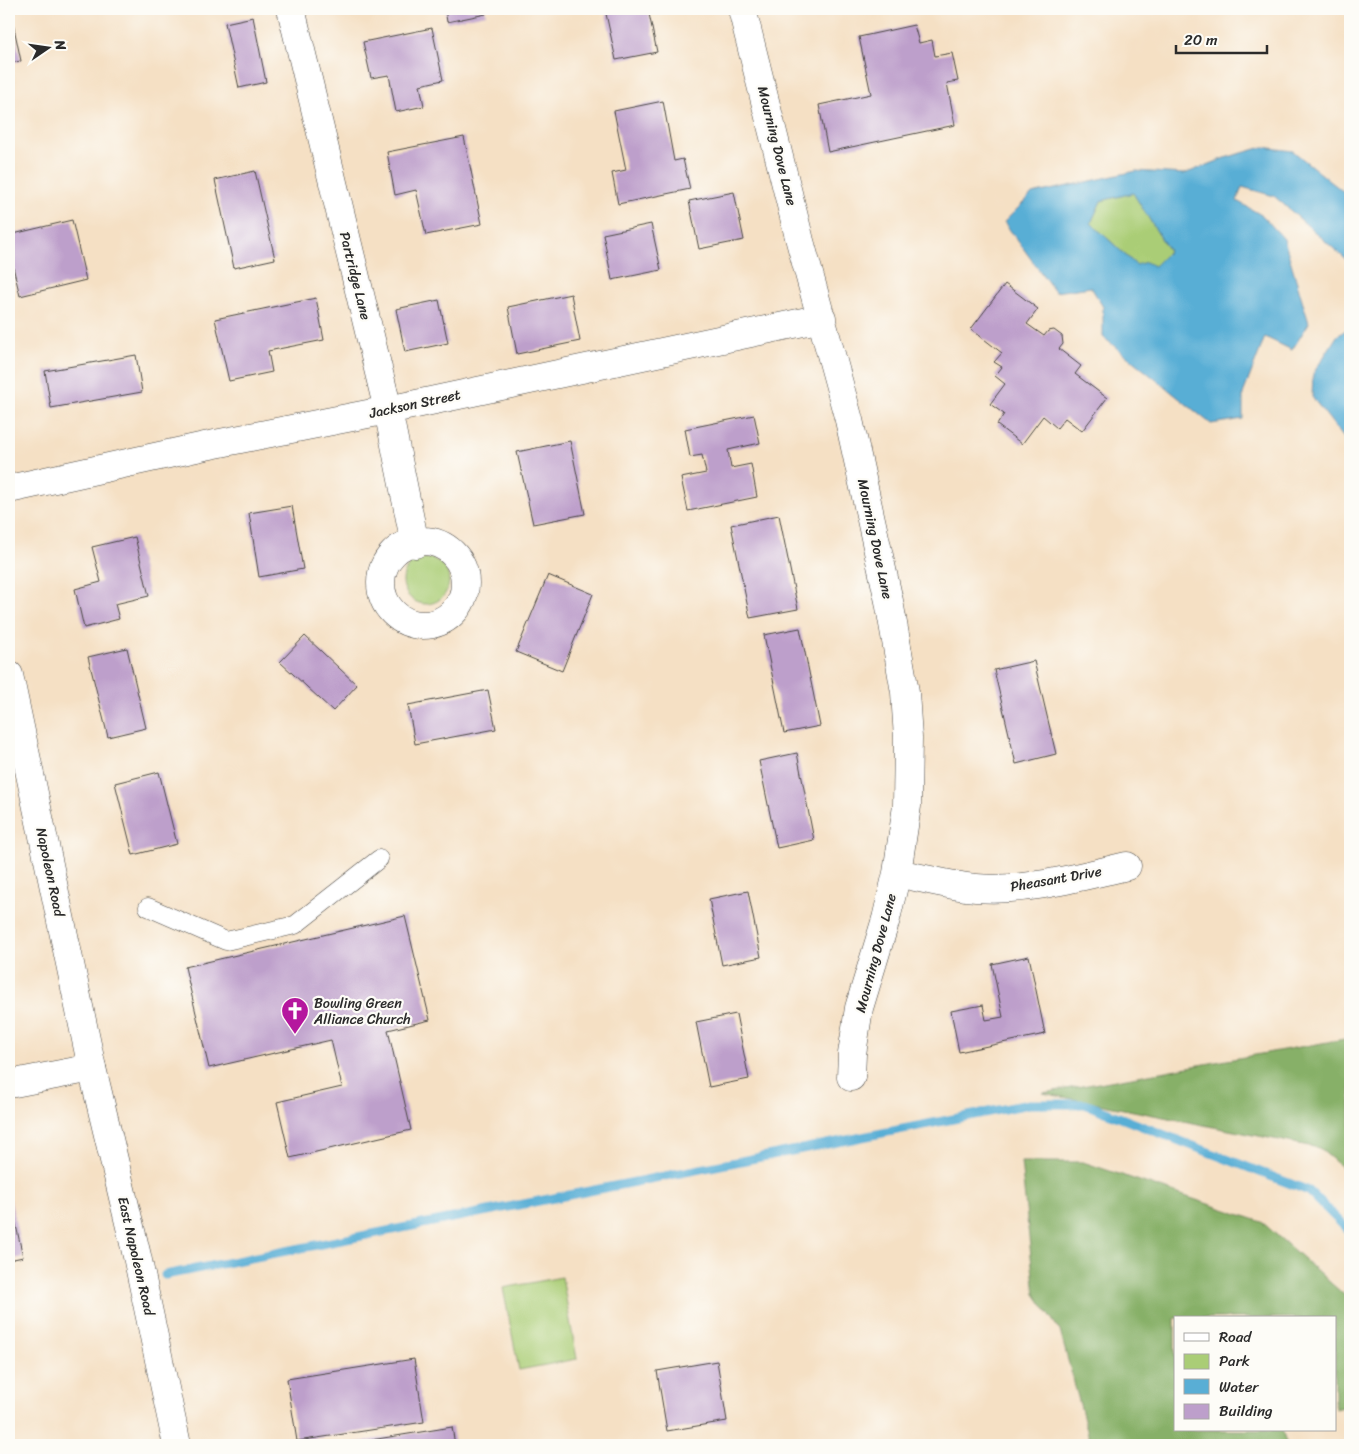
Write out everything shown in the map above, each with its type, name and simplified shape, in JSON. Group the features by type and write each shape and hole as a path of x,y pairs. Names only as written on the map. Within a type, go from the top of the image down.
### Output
{"street":[{"name":"Partridge Lane","path":"291,9 388,410 415,544"},
{"name":"Mourning Dove Lane","path":"742,9 848,420 887,591 905,692 908,738 907,806 897,873 886,919 859,1008 852,1054 851,1077"},
{"name":"Jackson Street","path":"9,489 205,446 388,410 822,318"},
{"name":"Napoleon Road","path":"9,675 92,1068"},
{"name":"Pheasant Drive","path":"897,873 974,888 999,889 1048,884 1127,866"},
{"path":"9,1084 92,1068"},
{"name":"East Napoleon Road","path":"92,1068 137,1256 177,1445"}],"lane":[{"path":"148,907 226,941 295,925 379,860"}],"green space":[{"path":"1133,192 1169,251 1154,267 1136,265 1091,223 1101,201"},
{"path":"426,558 439,562 445,568 449,581 445,594 439,600 426,604 413,600 407,594 403,581 407,568 413,562"},
{"path":"1350,1038 1350,1174 1319,1148 1043,1093"},
{"path":"1021,1162 1083,1162 1262,1222 1350,1300 1350,1405 1336,1409 1336,1316 1174,1316 1174,1432 1283,1432 1287,1445 1091,1445 1060,1331 1035,1294"},
{"path":"562,1277 577,1359 519,1370 503,1288"}],"water":[{"path":"1263,147 1293,151 1350,197 1350,263 1274,196 1242,187 1237,201 1263,216 1284,239 1309,323 1292,350 1265,337 1243,394 1243,419 1211,424 1103,337 1103,307 1091,287 1055,292 1004,222 1032,194 1136,171 1184,174 1228,157","holes":["1133,193 1169,251 1154,266 1146,262 1136,265 1091,223 1101,201"]},
{"path":"1350,327 1350,446 1312,397 1313,374 1337,336"}],"building":[{"path":"9,9 21,61 9,63"},
{"path":"445,9 485,9 486,14 447,22"},
{"path":"605,9 648,9 657,52 616,60"},
{"path":"253,17 266,82 239,88 225,23"},
{"path":"914,25 919,43 932,40 935,56 952,53 958,81 947,83 955,125 828,152 819,105 871,94 859,37"},
{"path":"432,28 443,80 420,85 424,106 396,112 389,75 371,78 363,42"},
{"path":"663,101 674,161 683,159 690,189 618,204 612,173 626,170 614,111"},
{"path":"464,137 482,224 426,235 416,190 395,195 387,152"},
{"path":"255,171 275,259 234,268 215,180"},
{"path":"734,192 744,240 699,249 689,201"},
{"path":"72,220 86,280 20,296 9,250 9,235"},
{"path":"651,224 661,270 612,280 603,234"},
{"path":"1005,284 1038,309 1027,324 1044,336 1048,331 1054,330 1062,336 1063,344 1059,349 1081,366 1075,374 1107,398 1082,431 1065,418 1057,428 1043,416 1022,444 997,425 1004,414 990,404 1005,384 995,376 1002,367 994,362 1002,353 971,329"},
{"path":"571,294 580,341 517,354 508,307"},
{"path":"316,298 324,340 268,351 272,372 229,381 215,319"},
{"path":"439,300 448,343 405,352 396,309"},
{"path":"136,355 142,392 51,408 45,371"},
{"path":"754,415 760,443 728,450 731,468 751,464 757,497 688,511 681,478 706,473 702,455 690,457 685,429"},
{"path":"570,441 585,514 533,524 517,452"},
{"path":"292,506 303,569 259,577 249,513"},
{"path":"779,515 798,609 750,618 731,525"},
{"path":"135,537 149,596 115,604 119,619 84,628 75,589 101,582 92,547"},
{"path":"548,575 593,594 562,671 516,652"},
{"path":"800,628 820,726 784,733 764,635"},
{"path":"305,636 357,685 333,711 280,662"},
{"path":"127,648 146,728 108,737 88,657"},
{"path":"1034,661 1056,754 1016,764 994,670"},
{"path":"488,690 496,729 415,744 408,705"},
{"path":"797,753 814,840 777,848 759,761"},
{"path":"159,772 177,844 133,855 115,783"},
{"path":"748,891 761,957 722,965 709,899"},
{"name":"Bowling Green Alliance Church","path":"405,916 430,1020 388,1030 411,1130 290,1158 277,1102 342,1087 331,1040 209,1068 185,967"},
{"path":"1029,956 1045,1034 959,1052 951,1011 983,1005 986,1020 1003,1017 992,964"},
{"path":"736,1014 749,1079 709,1087 696,1022"},
{"path":"9,1193 23,1257 9,1260"},
{"path":"414,1359 424,1422 297,1441 287,1379"},
{"path":"717,1361 727,1421 667,1431 657,1371"},
{"path":"452,1427 455,1445 346,1445 346,1444"}],"waterway":[{"path":"165,1275 1029,1104 1085,1104 1309,1191 1350,1232"}],"place":[{"name":"Bowling Green Alliance Church","path":"295,1035"}]}
